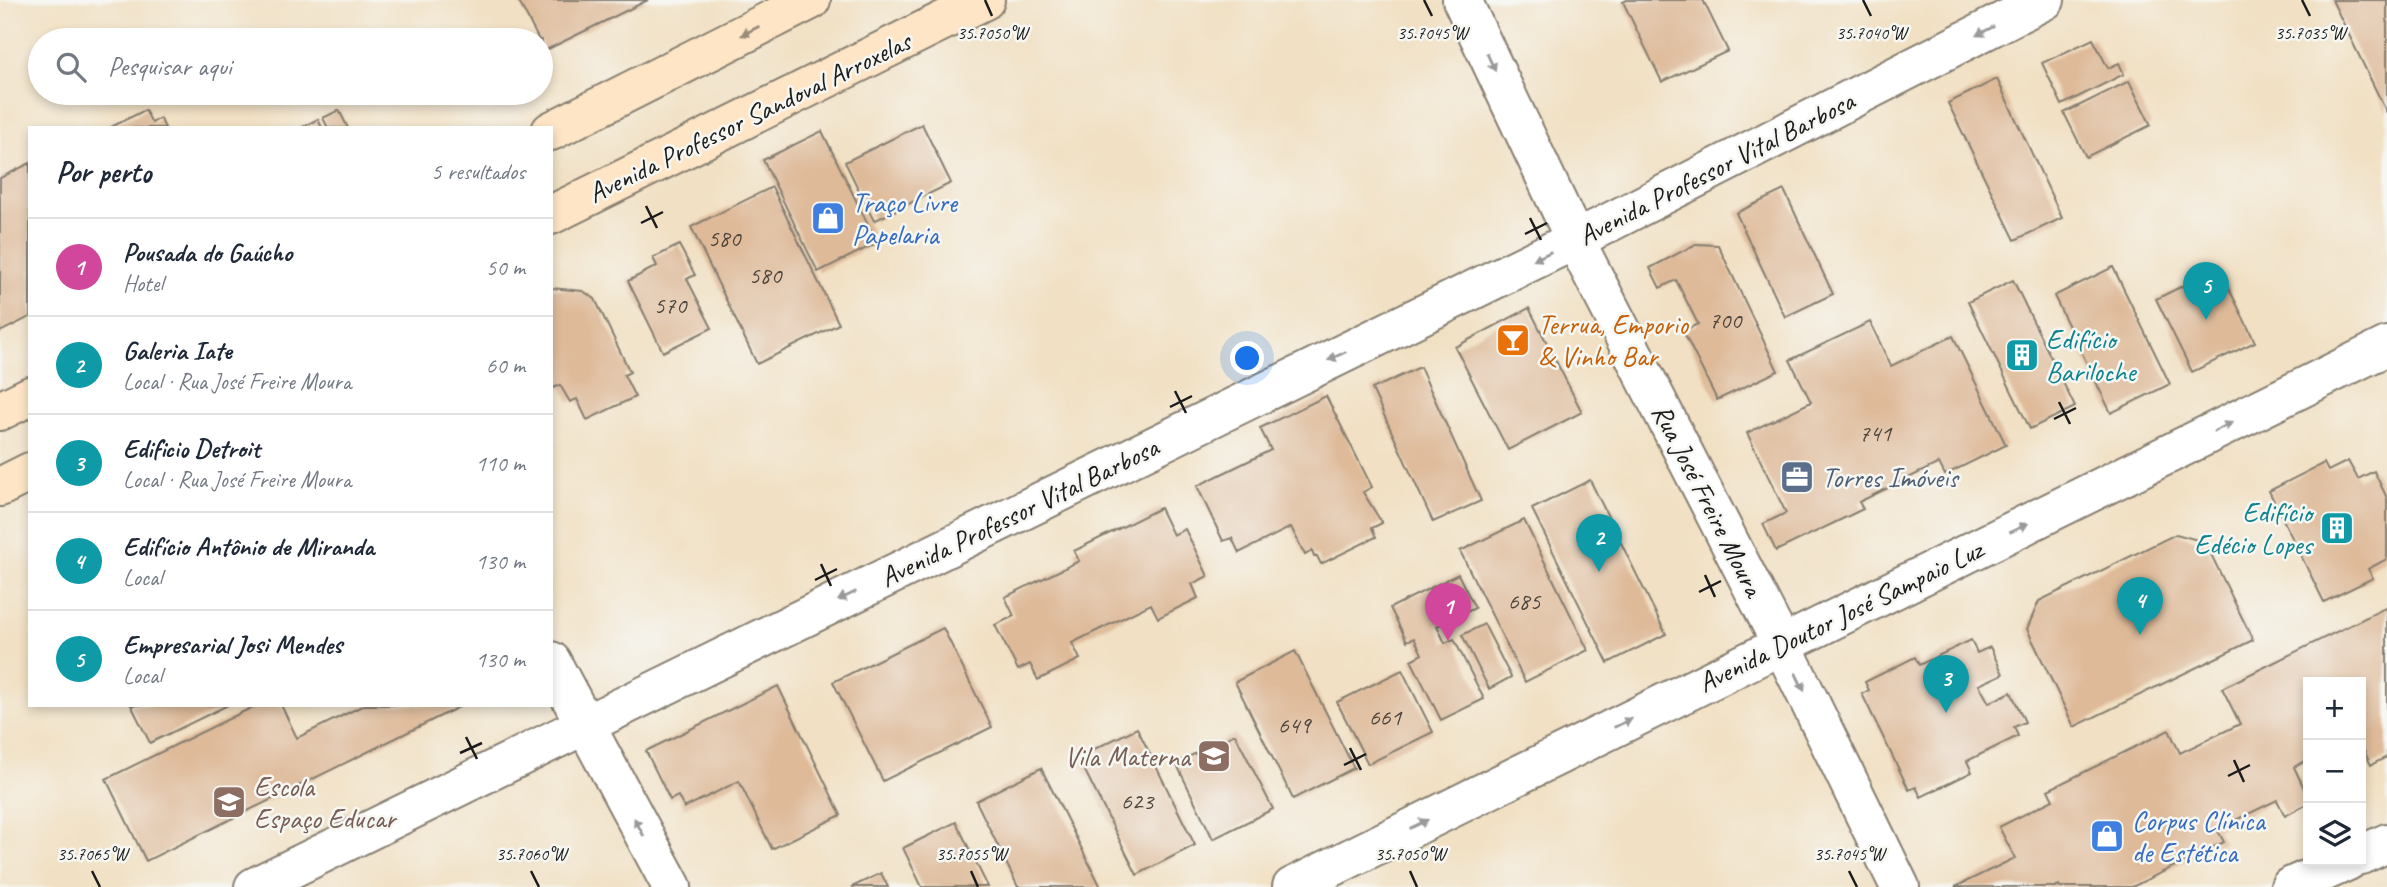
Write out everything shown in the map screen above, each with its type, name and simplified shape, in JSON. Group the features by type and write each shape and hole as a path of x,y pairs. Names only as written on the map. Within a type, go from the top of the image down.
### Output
{"street":[{"path":"553,130 811,0"},
{"name":"Avenida Professor Sandoval Arroxelas","path":"553,214 985,0"},
{"name":"Rua José Freire Moura","path":"1462,0 1575,240 1782,645 1900,887"},
{"name":"Avenida Professor Vital Barbosa","path":"254,887 1575,240 2045,0"},
{"name":"Avenida Doutor José Sampaio Luz","path":"1292,887 2387,346"},
{"path":"0,411 28,397"},
{"path":"0,486 28,473"},
{"path":"553,665 672,887"},
{"path":"2366,853 2387,843"},
{"path":"2290,887 2337,866"}],"building":[{"path":"518,0 648,0 553,47 553,28 533,28"},
{"path":"1703,0 1728,51 1662,82 1623,2"},
{"path":"2332,0 2387,0 2387,113"},
{"path":"2093,39 2108,68 2119,63 2124,74 2062,105 2042,63"},
{"path":"1997,79 2062,218 2015,240 1948,103"},
{"path":"2129,81 2151,125 2086,157 2064,113"},
{"path":"145,110 152,123 160,118 164,126 113,126"},
{"path":"339,110 347,126 327,126 323,118"},
{"path":"318,119 321,126 305,126"},
{"path":"922,124 951,183 874,221 845,162"},
{"name":"Traço Livre Papelaria","path":"822,131 877,243 818,272 763,160"},
{"path":"28,164 28,318 0,332 0,178"},
{"path":"772,187 839,324 757,364 691,227"},
{"path":"1784,190 1833,294 1785,317 1736,213"},
{"path":"1696,244 1718,245 1778,371 1717,400 1683,331 1698,324 1676,280 1660,288 1650,268"},
{"path":"679,245 695,275 687,279 712,328 663,352 628,281 657,266 653,258"},
{"path":"2113,267 2170,384 2111,413 2054,296"},
{"path":"2219,268 2255,342 2192,372 2156,299"},
{"name":"Edifício Bariloche","path":"2013,280 2075,407 2030,429 1968,302"},
{"path":"553,288 583,291 595,299 630,372 624,375 635,397 587,420 577,399 570,402 560,385 553,388"},
{"path":"1529,308 1582,412 1508,450 1455,347"},
{"path":"1870,322 1891,366 1953,336 2006,445 1945,475 1939,463 1859,502 1863,509 1776,551 1763,524 1786,513 1747,433 1811,402 1790,360"},
{"path":"1420,367 1481,501 1433,522 1372,389"},
{"path":"1326,396 1372,487 1363,492 1382,523 1372,528 1376,537 1321,564 1312,551 1305,555 1291,527 1239,553 1232,538 1223,541 1197,486 1271,450 1260,428"},
{"name":"Edifício Edécio Lopes","path":"2348,461 2358,479 2374,471 2387,498 2387,559 2368,569 2373,578 2324,602 2269,491 2324,463 2328,471"},
{"path":"1590,480 1666,634 1608,663 1532,509"},
{"path":"1160,508 1173,535 1185,529 1208,576 1192,584 1198,598 1158,618 1151,604 1072,643 1080,659 1038,680 1030,664 1018,670 995,625 1014,616 1005,597 1079,561 1074,551"},
{"path":"1524,520 1588,650 1525,682 1460,551"},
{"path":"2176,534 2205,542 2253,640 2074,727 2027,629 2039,601"},
{"path":"1458,574 1475,608 1437,626 1445,643 1454,639 1484,699 1441,720 1411,660 1422,654 1414,638 1407,641 1390,608"},
{"path":"2387,607 2387,757 2371,765 2366,755 2366,677 2303,677 2303,762 2294,767 2303,786 2303,807 2285,816 2277,800 2217,829 2224,842 2132,887 1955,887 2015,858 1999,827 2053,800 2048,790 2169,730 2180,753 2240,724 2222,688"},
{"path":"1484,624 1511,677 1489,689 1462,635"},
{"path":"943,628 992,727 883,781 833,682"},
{"path":"1971,640 1977,653 1990,647 2003,674 1979,685 1989,703 2011,692 2025,722 2014,727 2018,736 1967,761 1972,772 1921,797 1916,787 1909,790 1862,694 1869,690 1865,682 1915,657 1919,665"},
{"path":"1295,651 1354,768 1293,799 1235,682"},
{"path":"1402,670 1433,732 1368,764 1337,702"},
{"path":"778,686 841,815 772,849 739,781 684,808 678,796 670,800 646,751"},
{"path":"132,707 224,707 150,743"},
{"path":"253,707 282,707 297,738 360,707 459,707 146,861 106,779"},
{"path":"1137,728 1195,845 1137,875 1078,757"},
{"path":"1235,734 1273,809 1213,839 1176,763"},
{"path":"1041,768 1101,887 1018,887 976,801"},
{"path":"956,822 988,887 922,887 903,848"},
{"path":"881,873 888,887 852,887"}],"place":[{"name":"Traço Livre Papelaria","path":"828,218"},
{"name":"Empresarial Josi Mendes","path":"2206,320"},
{"name":"Terrua, Emporio & Vinho Bar","path":"1513,340"},
{"name":"Edifício Bariloche","path":"2022,355"},
{"name":"Torres Imóveis","path":"1797,477"},
{"name":"Edifício Edécio Lopes","path":"2337,528"},
{"name":"Galeria Iate","path":"1599,572"},
{"name":"Edifício Antônio de Miranda","path":"2140,635"},
{"name":"Pousada do Gaúcho","path":"1448,641"},
{"name":"Edificio Detroit","path":"1946,713"},
{"name":"Vila Materna","path":"1214,756"},
{"name":"Escola Espaço Educar","path":"229,802"},
{"name":"Corpus Clínica de Estética","path":"2107,836"}]}
